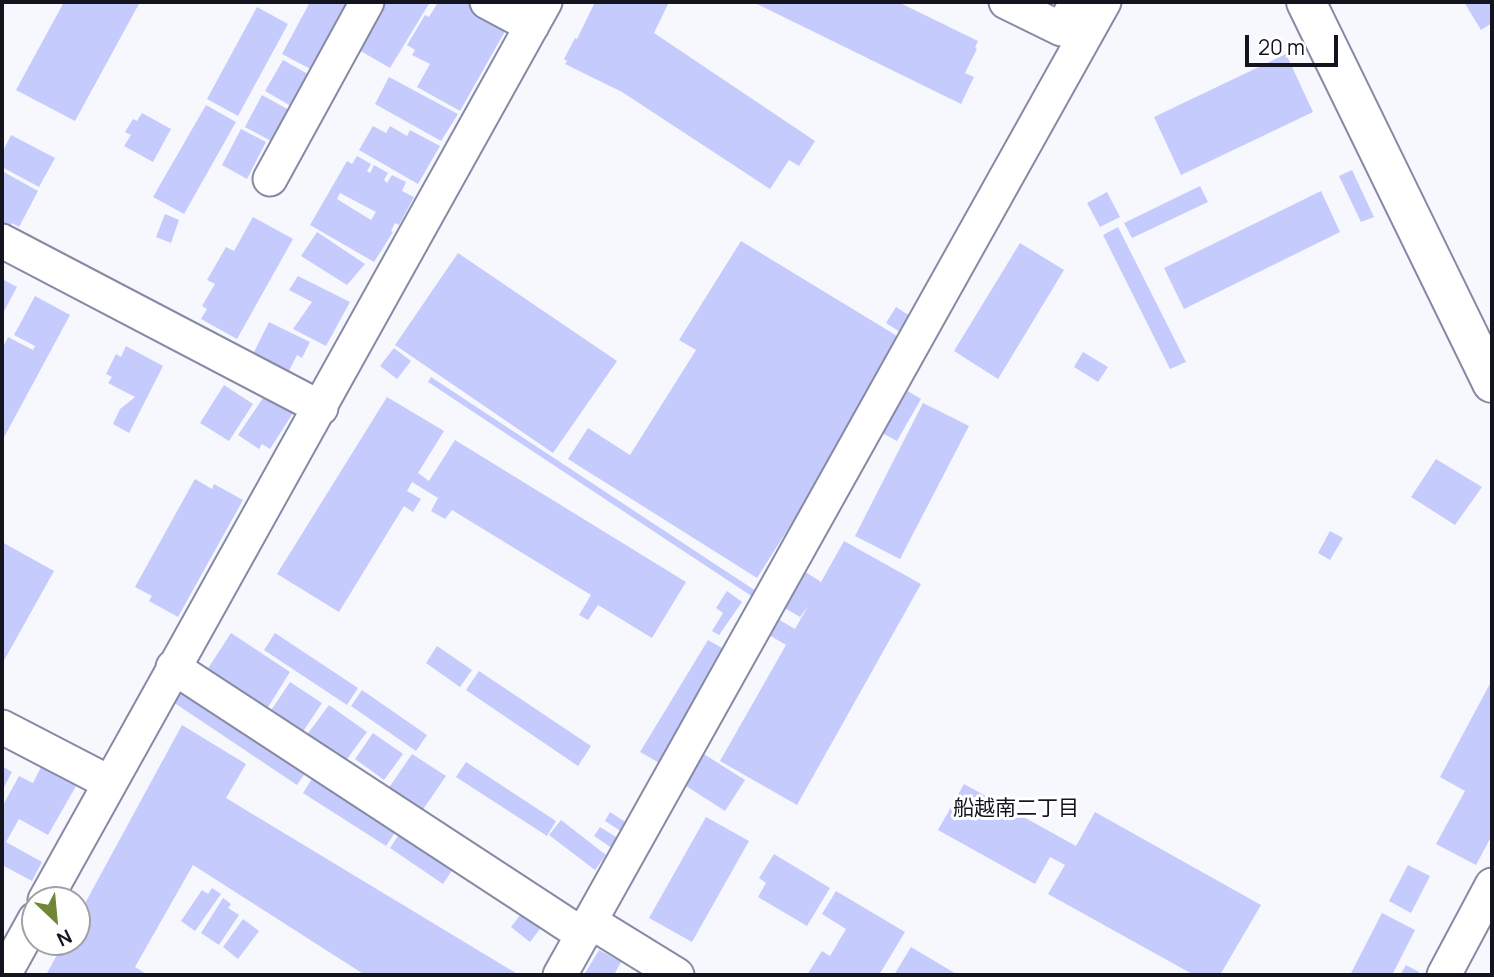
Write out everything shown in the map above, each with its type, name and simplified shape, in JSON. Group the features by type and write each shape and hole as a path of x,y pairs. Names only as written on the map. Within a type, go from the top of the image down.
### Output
{"street":[{"path":"270,179 367,2"},
{"path":"54,886 173,667 321,408 539,14 487,2"},
{"path":"1006,2 1061,29 1077,2"},
{"path":"560,975 1104,2"},
{"path":"1306,2 1492,383"},
{"path":"2,241 321,408"},
{"path":"173,667 587,929 677,975"},
{"path":"2,727 110,783"},
{"path":"1444,975 1492,885"},
{"path":"1462,941 1470,975"},
{"path":"4,975 21,944"}],"building":[{"path":"64,2 140,2 75,121 16,90"},
{"path":"310,2 353,2 316,72 282,54"},
{"path":"378,2 430,2 390,68 359,50 377,20 370,16"},
{"path":"438,2 465,2 508,26 460,111 417,87 430,64 412,55 415,50 407,45 425,15 429,17"},
{"path":"595,2 669,2 654,33 815,141 799,166 789,160 770,189 622,92 565,64 567,61 564,59"},
{"path":"753,2 898,2 978,41 965,73 974,77 961,104"},
{"path":"1464,2 1492,2 1492,23 1481,30"},
{"path":"257,7 288,24 238,116 207,99"},
{"path":"1286,54 1313,112 1181,175 1154,117"},
{"path":"283,60 308,74 291,106 265,91"},
{"path":"389,77 458,114 441,141 375,104"},
{"path":"262,95 289,110 271,141 245,127"},
{"path":"206,105 236,122 184,214 153,197"},
{"path":"142,113 171,129 153,162 124,146 131,135 125,132 133,119 137,121"},
{"path":"373,126 386,133 390,126 407,136 410,130 440,146 418,184 359,150"},
{"path":"241,129 266,142 247,179 222,165"},
{"path":"11,135 55,158 39,187 2,167 2,153"},
{"path":"357,156 371,164 367,171 370,173 374,165 388,173 384,180 387,183 392,175 406,182 402,191 414,197 399,225 395,223 391,231 393,232 374,262 310,225 347,161 352,164","holes":["340,193 376,212 371,220 337,199"]},
{"path":"1352,170 1374,217 1361,222 1339,176"},
{"path":"2,171 38,191 19,227 12,223 9,228 2,224"},
{"path":"1200,186 1208,202 1132,238 1124,223"},
{"path":"1321,191 1340,232 1184,309 1164,268"},
{"path":"1107,192 1120,217 1100,227 1087,203"},
{"path":"165,214 179,220 171,243 156,237"},
{"path":"253,217 293,239 237,339 201,319 207,309 202,306 215,284 207,280 226,247 234,251"},
{"path":"1118,227 1186,362 1170,369 1103,235"},
{"path":"317,232 365,264 347,285 301,256"},
{"path":"741,241 907,342 757,578 568,459 588,428 630,455 696,350 679,340"},
{"path":"1020,243 1064,270 998,379 954,351"},
{"path":"458,253 617,361 553,453 395,345"},
{"path":"298,276 350,302 326,346 293,329 312,302 289,290"},
{"path":"2,279 17,287 2,315"},
{"path":"35,296 70,315 2,441 2,349 8,337 33,350 35,346 14,335"},
{"path":"896,307 918,321 908,337 886,323"},
{"path":"269,322 310,342 302,358 297,355 287,375 251,358"},
{"path":"126,346 163,366 129,433 113,424 120,409 135,397 108,383 112,377 106,374 116,354 121,357"},
{"path":"394,348 411,361 397,379 380,366"},
{"path":"1083,352 1108,367 1098,382 1074,367"},
{"path":"431,377 759,593 756,599 428,382"},
{"path":"224,385 253,404 229,441 200,423"},
{"path":"906,390 921,399 897,441 882,433"},
{"path":"265,395 293,413 270,449 262,444 259,449 238,435"},
{"path":"387,397 444,431 418,473 429,481 455,440 686,582 652,638 598,605 588,620 579,615 591,595 452,510 445,519 431,511 438,498 412,482 407,491 421,499 413,512 404,506 339,612 277,574"},
{"path":"923,403 969,426 900,559 855,536"},
{"path":"1436,459 1482,487 1455,525 1411,497"},
{"path":"195,479 212,489 214,484 243,500 178,617 149,601 152,596 135,587"},
{"path":"1330,531 1343,538 1330,560 1318,553"},
{"path":"844,541 921,584 797,805 720,761 786,645 769,635 778,619 795,629 808,606 800,617 783,607 804,571 821,582"},
{"path":"2,542 54,571 2,664"},
{"path":"727,591 742,602 719,635 712,631 723,613 716,608"},
{"path":"231,633 290,672 265,712 205,673"},
{"path":"275,633 358,688 347,705 264,650"},
{"path":"708,640 731,653 663,765 640,752"},
{"path":"437,646 472,670 460,687 426,663"},
{"path":"479,671 591,746 578,766 466,690"},
{"path":"1492,680 1492,835 1476,865 1436,844 1465,791 1440,777"},
{"path":"290,682 322,703 302,733 270,712"},
{"path":"182,684 308,769 297,785 170,700"},
{"path":"362,690 427,735 416,751 351,706"},
{"path":"329,705 367,732 344,763 306,736"},
{"path":"182,725 246,764 226,798 519,975 365,975 193,865 135,967 148,975 46,975 56,956 91,956 91,892"},
{"path":"373,733 403,754 384,780 355,759"},
{"path":"699,751 745,780 725,811 680,782"},
{"path":"412,754 446,776 422,811 388,789"},
{"path":"466,762 556,821 547,836 456,777"},
{"path":"2,766 12,772 2,791"},
{"path":"41,767 76,786 48,835 19,819 6,842 42,862 32,881 2,865 2,807 19,776 33,783"},
{"path":"315,774 398,828 386,846 303,793"},
{"path":"964,784 1076,846 1095,812 1261,905 1220,975 1194,975 1048,894 1065,865 1050,857 1035,884 938,830"},
{"path":"610,812 636,829 630,837 605,821"},
{"path":"706,817 749,841 692,942 649,918"},
{"path":"561,820 606,855 595,870 549,835"},
{"path":"600,827 621,840 615,850 594,836"},
{"path":"402,830 455,866 443,884 390,848"},
{"path":"774,854 830,888 807,926 758,897 766,883 759,878"},
{"path":"1408,865 1430,876 1411,913 1389,901"},
{"path":"212,888 221,894 195,931 181,921 202,890 208,894"},
{"path":"836,891 905,932 879,975 807,975 822,951 830,956 846,929 822,914"},
{"path":"223,898 231,904 228,908 239,915 219,945 201,933"},
{"path":"524,910 543,925 530,942 511,927"},
{"path":"1382,913 1415,930 1392,975 1350,975"},
{"path":"243,919 259,931 238,959 223,947"},
{"path":"911,947 958,975 894,975"},
{"path":"599,950 621,962 614,975 584,975"},
{"path":"1406,965 1419,972 1418,975 1400,975"}],"district":[{"name":"船越南二丁目","path":"1016,809"}]}
